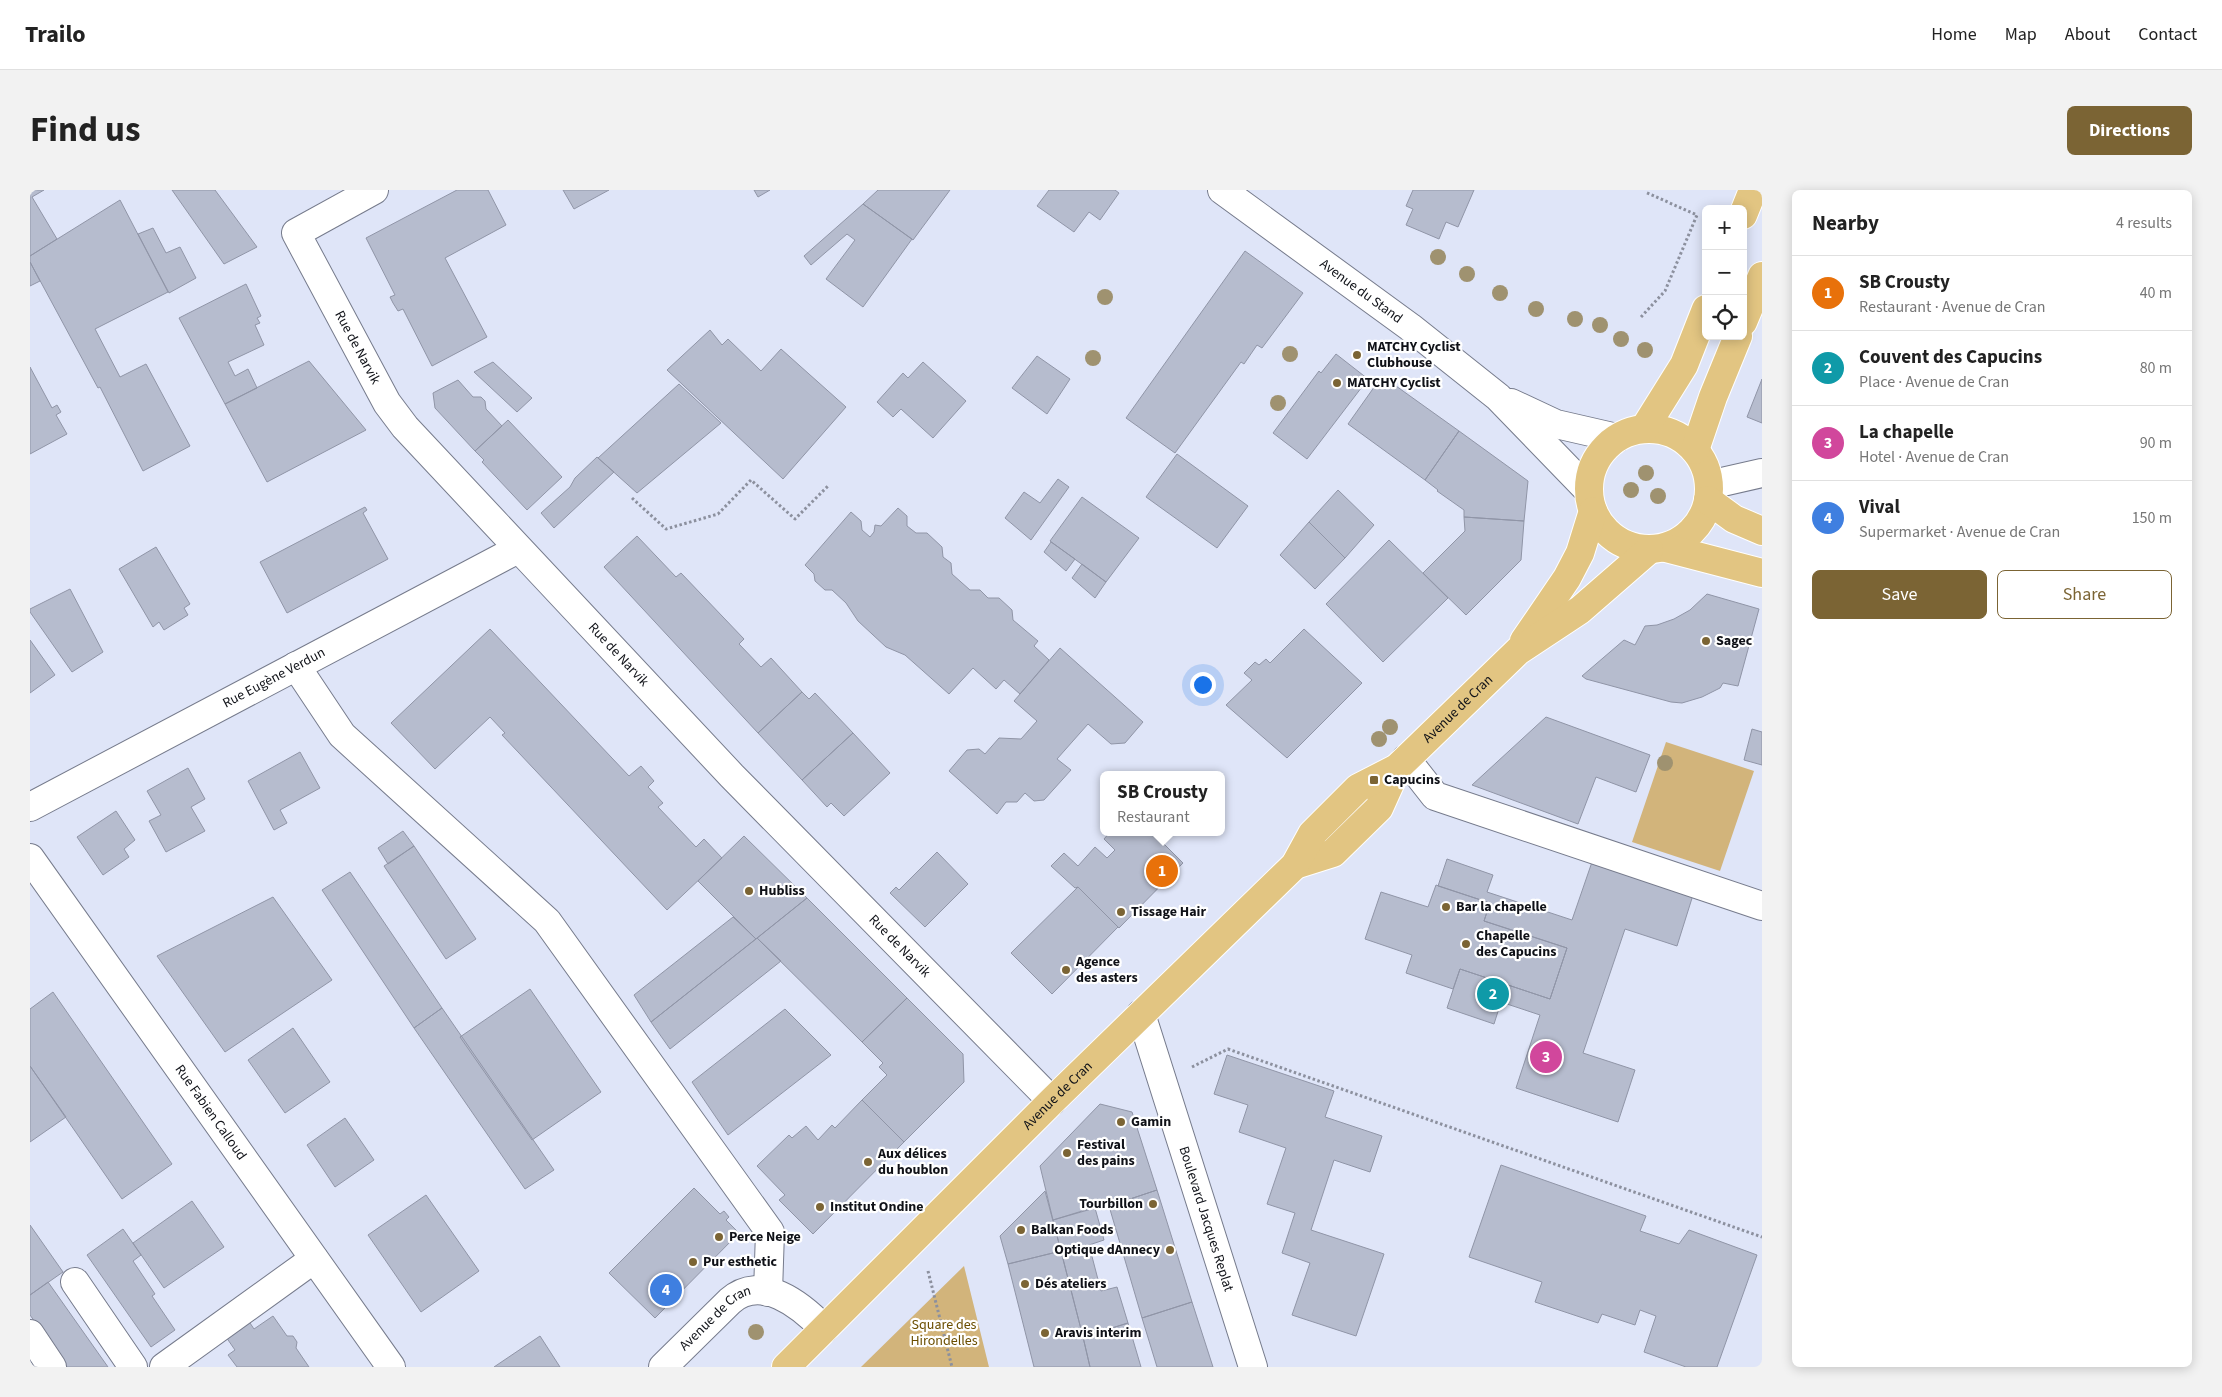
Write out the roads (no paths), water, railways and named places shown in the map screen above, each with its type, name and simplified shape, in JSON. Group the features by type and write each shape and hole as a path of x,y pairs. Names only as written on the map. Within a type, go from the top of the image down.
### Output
{"main road":[{"path":"1747,205 1753,190"},
{"path":"1747,312 1762,276"},
{"path":"1644,429 1684,364 1702,319"},
{"path":"1695,450 1713,397 1736,340"},
{"path":"1657,549 1690,533 1700,522 1709,493 1704,462 1685,440 1672,434 1644,429 1630,432 1617,438 1606,447 1592,470 1591,501 1599,524 1619,542 1634,548 1657,549 1762,573"},
{"path":"1709,493 1734,519 1762,531"},
{"name":"Avenue de Cran","path":"1518,651 1567,578 1580,553 1591,501"},
{"name":"Avenue de Cran","path":"786,1367 1052,1101 1295,865 1333,853 1379,808 1402,764 1518,651 1580,610 1657,549"}],"street":[{"name":"Rue de Narvik","path":"374,190 296,233 397,417 518,549 732,776 1052,1101"},
{"name":"Avenue du Stand","path":"1222,190 1410,327 1498,397 1591,501"},
{"name":"Avenue du Stand","path":"1498,397 1556,424 1617,438"},
{"path":"1709,493 1762,473"},
{"name":"Rue Eugène Verdun","path":"30,807 518,549"},
{"path":"296,666 342,735 547,921 770,1232 768,1292"},
{"path":"1402,764 1435,796 1762,906"},
{"name":"Rue Fabien Calloud","path":"30,858 391,1367"},
{"name":"Boulevard Jacques Replat","path":"1141,1014 1253,1367"},
{"path":"164,1367 314,1259"},
{"path":"76,1282 133,1367"},
{"name":"Avenue de Cran","path":"663,1367 738,1293 756,1289 768,1292 794,1303 824,1329"},
{"path":"30,1334 52,1367"}],"place":[{"name":"MATCHY Cyclist Clubhouse","path":"1357,355"},
{"name":"MATCHY Cyclist","path":"1337,383"},
{"name":"Sagec","path":"1706,641"},
{"name":"Capucins","path":"1374,780"},
{"name":"SB Crousty","path":"1162,871"},
{"name":"Hubliss","path":"749,891"},
{"name":"Bar la chapelle","path":"1446,907"},
{"name":"Tissage Hair","path":"1121,912"},
{"name":"Chapelle des Capucins","path":"1466,944"},
{"name":"Agence des asters","path":"1066,970"},
{"name":"Couvent des Capucins","path":"1493,994"},
{"name":"La chapelle","path":"1546,1057"},
{"name":"Gamin","path":"1121,1122"},
{"name":"Festival des pains","path":"1067,1153"},
{"name":"Aux délices du houblon","path":"868,1162"},
{"name":"Tourbillon","path":"1153,1204"},
{"name":"Institut Ondine","path":"820,1207"},
{"name":"Balkan Foods","path":"1021,1230"},
{"name":"Perce Neige","path":"719,1237"},
{"name":"Optique dAnnecy","path":"1170,1250"},
{"name":"Pur esthetic","path":"693,1262"},
{"name":"Dés ateliers","path":"1025,1284"},
{"name":"Vival","path":"666,1290"},
{"name":"Aravis interim","path":"1045,1333"}],"park label":[{"name":"Square des Hirondelles","path":"944,1334"}]}
